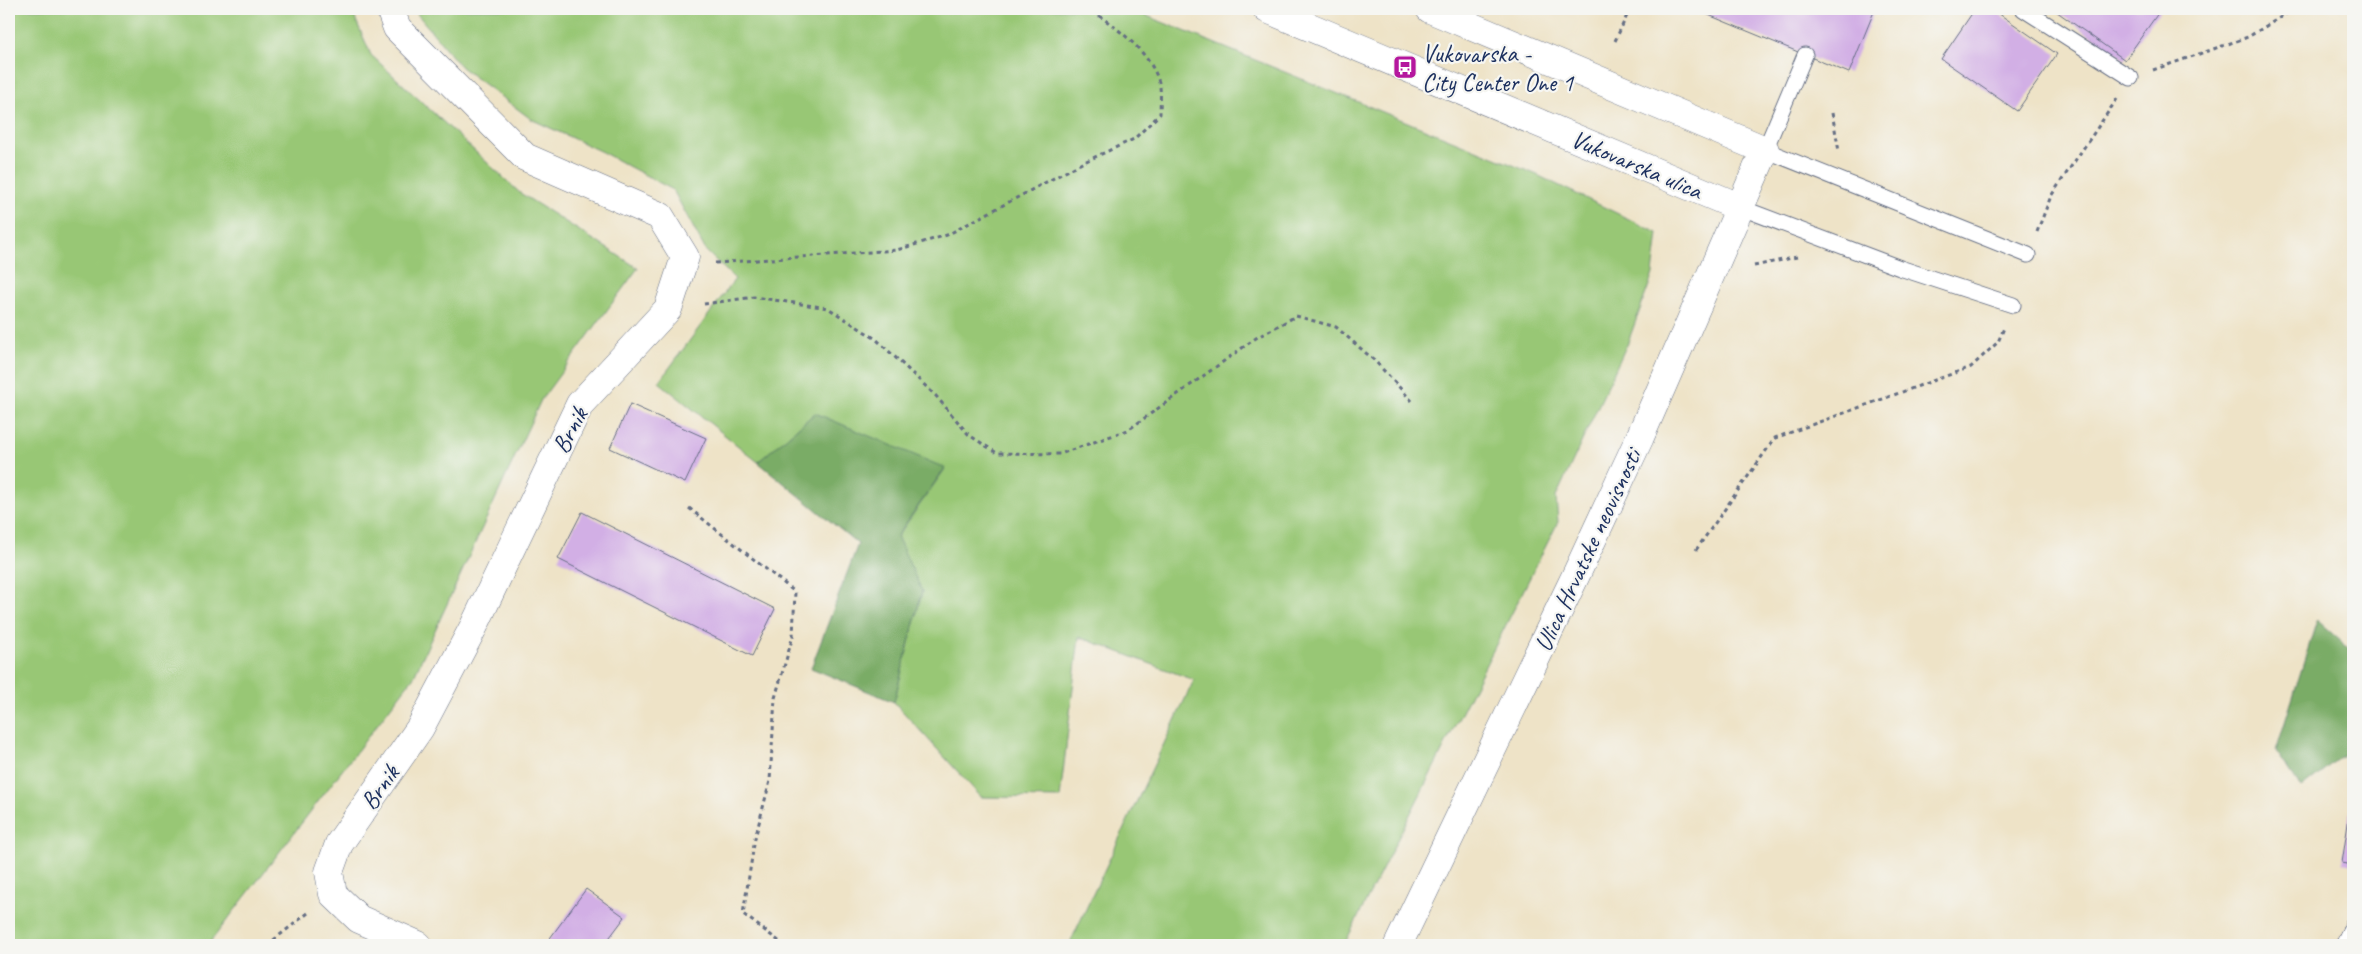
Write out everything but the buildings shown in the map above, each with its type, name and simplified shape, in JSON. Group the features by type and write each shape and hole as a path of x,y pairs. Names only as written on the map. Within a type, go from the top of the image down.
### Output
{"street":[{"name":"Brnik","path":"333,894 329,872 339,844 420,728 474,626 580,404 668,309 685,257 660,216 525,157 397,28 390,9"},
{"name":"Vukovarska ulica","path":"1267,9 1739,207"},
{"path":"1430,9 1765,150"},
{"name":"Ulica Hrvatske neovisnosti","path":"1398,945 1575,577 1640,437 1765,150"},
{"path":"333,894 359,918 418,945"}],"lane":[{"path":"2023,9 2131,78"},
{"path":"1805,55 1765,150 2028,255"},
{"name":"Vukovarska ulica","path":"1739,207 1900,268 2013,305"},
{"path":"2343,945 2353,925"}],"path":[{"path":"682,267 755,259 897,250 947,235 1082,163 1134,139 1160,114 1160,86 1146,57 1114,26 1089,9"},
{"path":"1615,41 1630,9"},
{"path":"2028,255 2050,196 2131,78 2248,37 2294,9"},
{"path":"1832,113 1840,159"},
{"path":"1754,266 1798,257"},
{"path":"668,309 754,297 828,308 876,339 936,396 969,435 997,453 1060,454 1128,430 1256,338 1296,316 1336,327 1374,360 1412,401"},
{"path":"1696,550 1775,438 1971,367 1998,342 2013,305"},
{"path":"689,508 795,592 793,636 775,698 770,781 755,838 743,914 784,945"},
{"path":"268,945 333,894"}],"green space":[{"path":"9,9 351,9 371,55 520,193 638,268 541,400 413,678 208,945 9,945"},
{"path":"413,9 1130,9 1535,174 1658,233 1653,274 1628,342 1556,497 1558,522 1344,945 1069,945 1194,680 1079,637 1060,798 981,797 894,702 922,592 897,537 945,469 815,413 758,462 659,382 735,279 706,251 673,190 602,152 531,119 461,67"},
{"path":"815,413 945,468 897,536 922,591 894,702 811,668 858,544 758,462"},
{"path":"2317,620 2353,652 2353,747 2301,788 2276,751"}],"place":[{"name":"Vukovarska - City Center One 1","path":"1405,67"}]}
